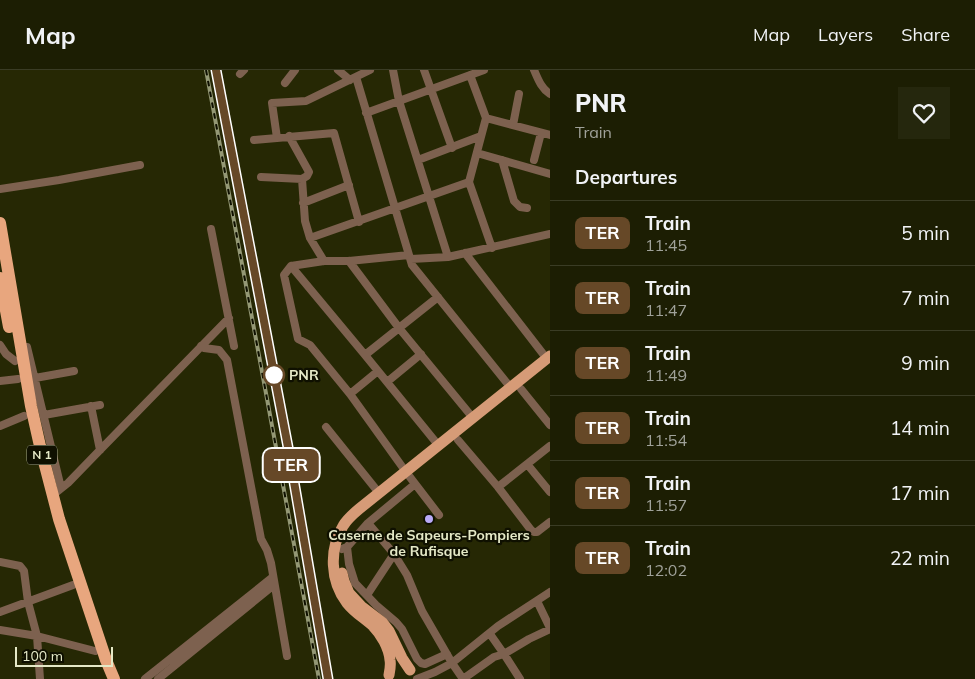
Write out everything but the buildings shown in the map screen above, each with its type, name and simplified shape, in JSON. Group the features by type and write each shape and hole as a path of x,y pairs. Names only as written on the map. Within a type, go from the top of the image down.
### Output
{"highway":[{"name":"N 1","path":"0,224 31,406 40,446 57,492 60,519 106,660 114,679"},
{"name":"N 1","path":"0,278 7,357 18,379 24,416 45,497 105,679"}],"main road":[{"path":"414,676 402,658 390,631 350,593 340,569 340,555 345,548 343,544 356,521 458,440 549,360"},
{"path":"388,678 391,662 382,637 340,594 333,562 334,548 338,537 349,518 359,509 379,494 411,478 439,446 473,418 516,389"},
{"path":"388,678 391,672 398,668 406,668 414,676"}],"street":[{"path":"285,83 295,70"},
{"path":"338,70 353,78 366,113 412,265 516,389 550,425"},
{"path":"277,138 272,103 306,102 370,70"},
{"path":"393,70 399,101 448,257"},
{"path":"424,70 452,148"},
{"path":"366,113 484,70"},
{"path":"534,70 541,86 550,94"},
{"path":"470,75 486,118 469,182 492,248"},
{"path":"513,125 520,94"},
{"path":"486,118 550,135"},
{"path":"534,160 541,132"},
{"path":"254,140 334,133 359,222"},
{"path":"261,177 302,178 307,176 309,172 289,136"},
{"path":"418,160 481,136"},
{"path":"477,154 550,174"},
{"path":"502,160 514,201 520,207 527,208"},
{"path":"0,189 140,165"},
{"path":"302,178 305,221 310,238 324,261"},
{"path":"310,238 469,182"},
{"path":"303,202 348,185"},
{"path":"211,229 234,346"},
{"path":"439,515 350,394 310,345 298,340 284,276 291,266 324,261 448,257 550,234"},
{"path":"465,253 549,360"},
{"path":"349,261 399,328 473,418"},
{"path":"291,266 439,446"},
{"path":"365,355 438,297"},
{"path":"57,492 229,318"},
{"path":"0,345 7,357"},
{"path":"202,346 219,350 227,360 262,539 269,557 274,581 287,656"},
{"path":"27,347 44,415 57,492"},
{"path":"387,382 421,354"},
{"path":"35,378 74,371"},
{"path":"350,394 378,371"},
{"path":"0,381 18,379"},
{"path":"44,415 100,405"},
{"path":"91,406 100,450"},
{"path":"0,426 24,416"},
{"path":"326,427 379,494"},
{"path":"458,440 531,530 537,532 550,522"},
{"path":"498,487 550,446"},
{"path":"527,464 550,492"},
{"path":"411,478 345,548 355,583 402,629 417,659 425,664 447,654"},
{"path":"368,523 394,554 407,575 422,610 463,679 494,657 504,654 550,628 538,601"},
{"path":"367,595 394,554"},
{"path":"0,562 23,568 28,602 37,636 40,679"},
{"path":"145,679 274,581"},
{"path":"158,679 274,581"},
{"path":"0,612 73,585"},
{"path":"414,676 452,663 498,626 550,592"},
{"path":"0,630 37,636 95,650"},
{"path":"490,634 520,679"}],"railway":[{"path":"206,70 319,679"},
{"path":"219,70 290,447 331,679"}],"train":[{"name":"TER","path":"216,70 288,447 328,679"}],"place":[{"name":"PNR","path":"274,375"},
{"name":"Caserne de Sapeurs-Pompiers de Rufisque","path":"429,519"}]}
